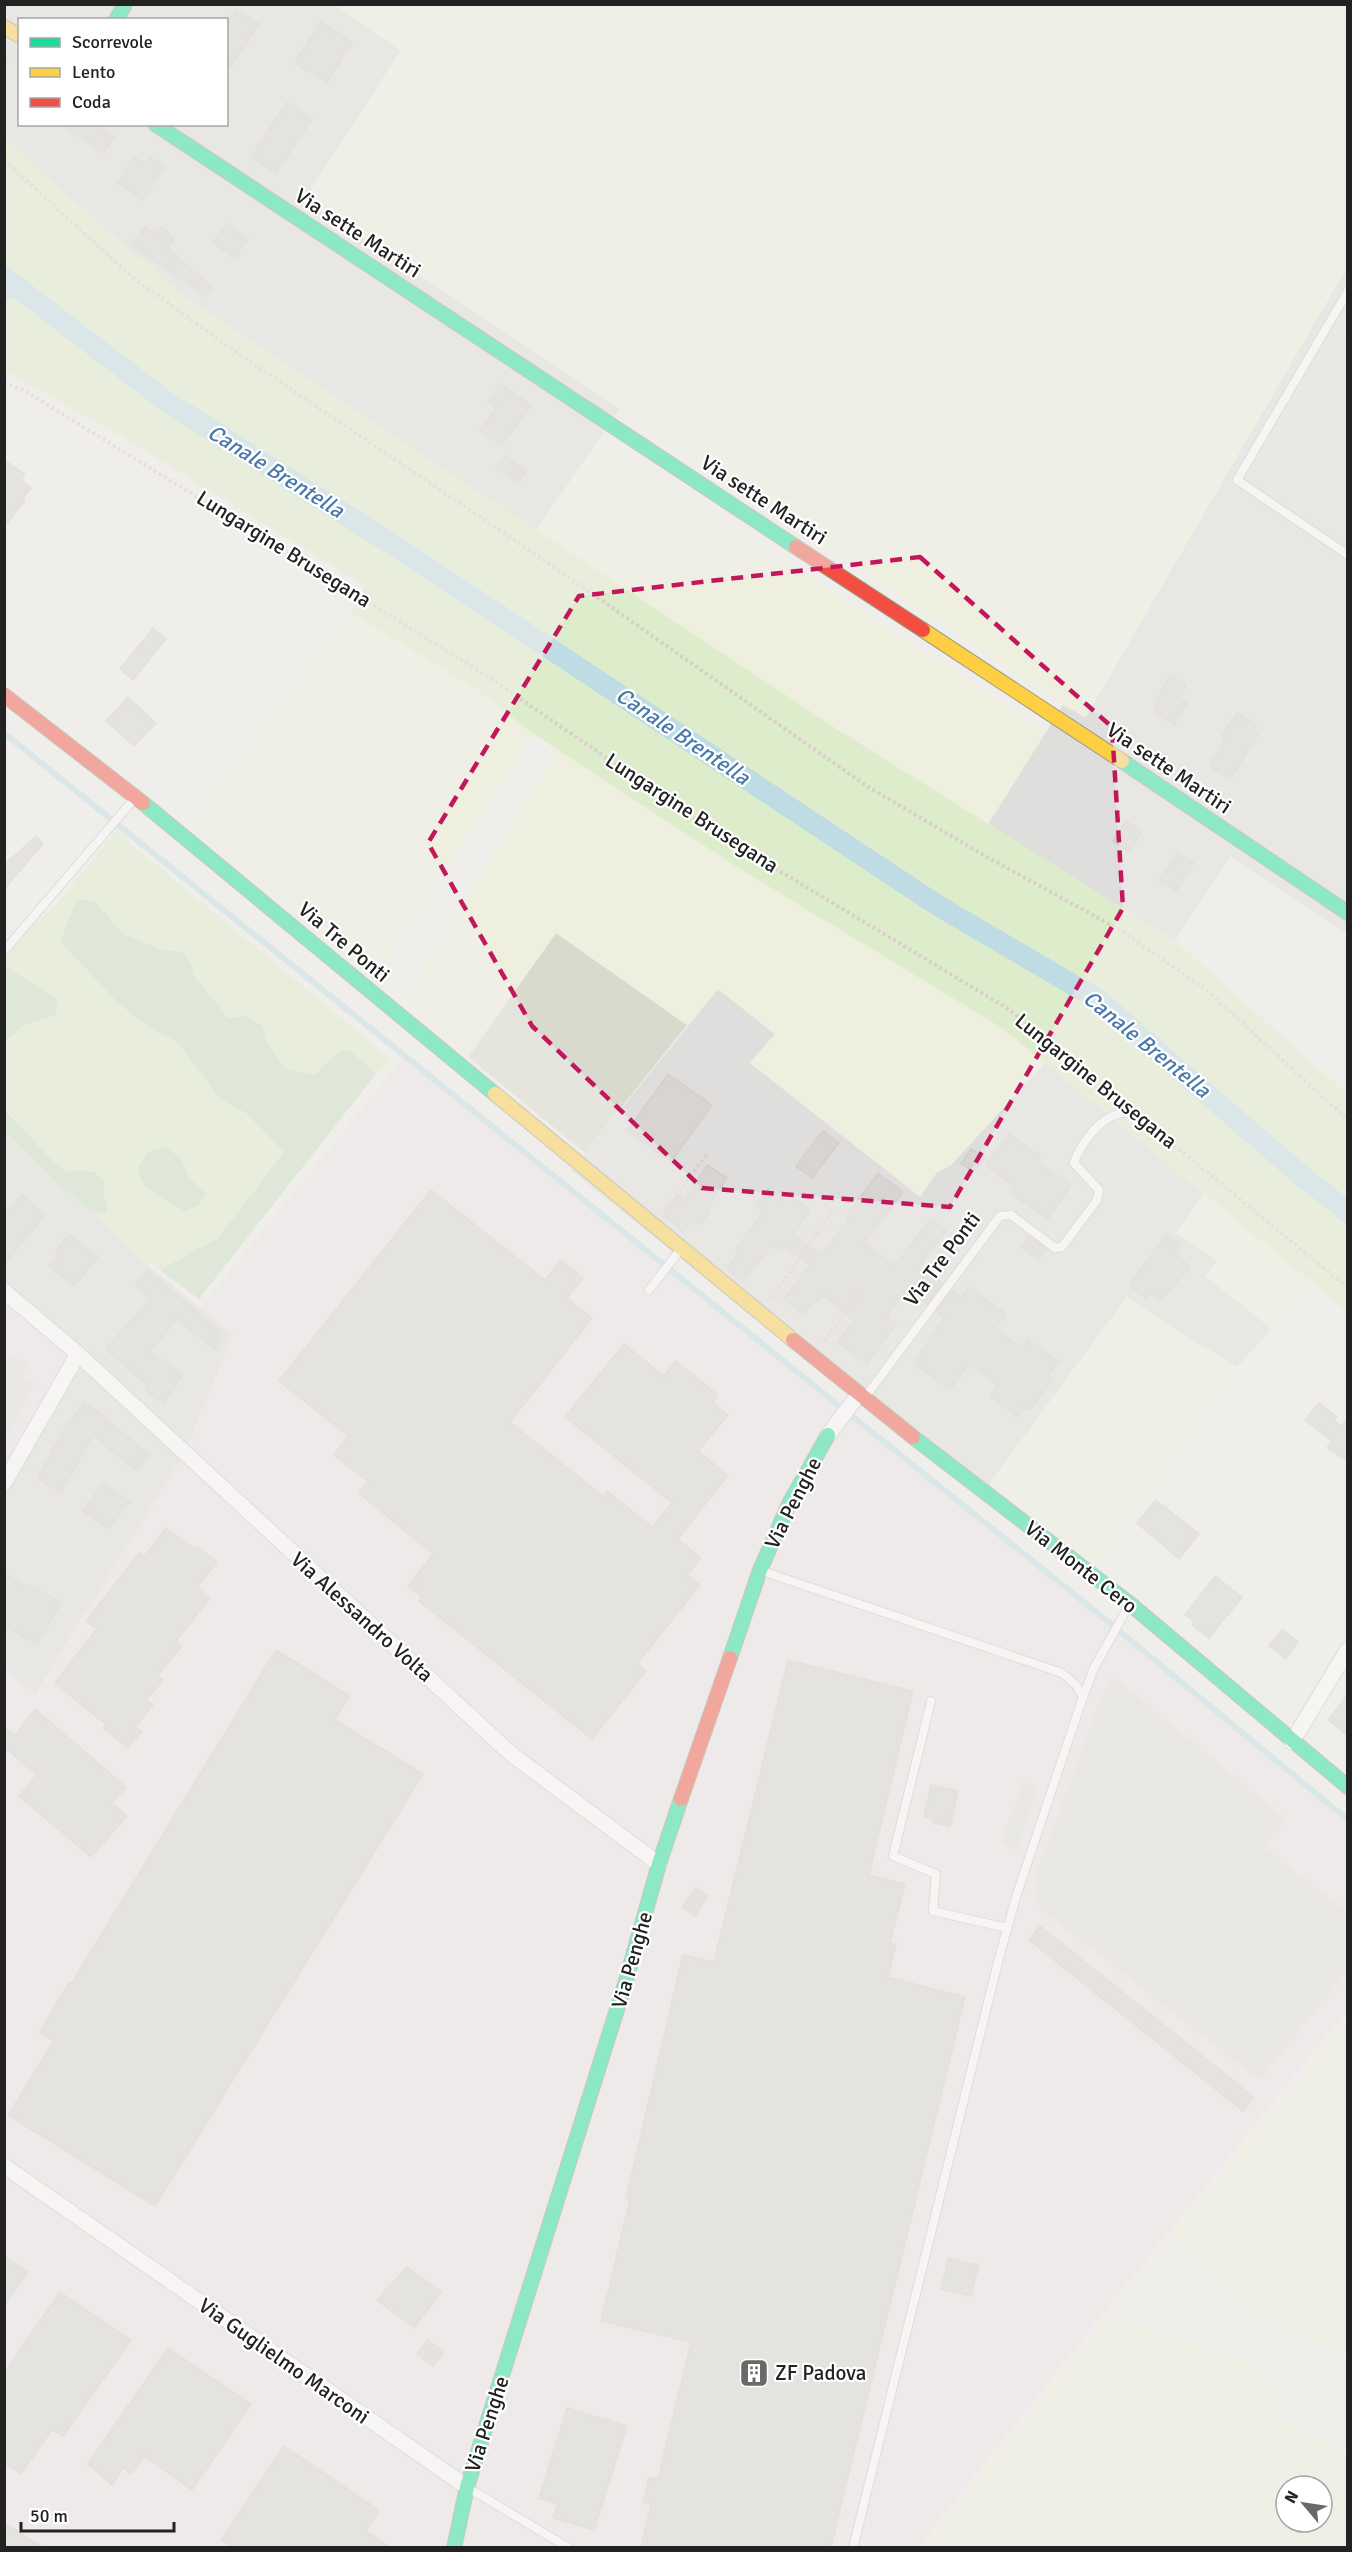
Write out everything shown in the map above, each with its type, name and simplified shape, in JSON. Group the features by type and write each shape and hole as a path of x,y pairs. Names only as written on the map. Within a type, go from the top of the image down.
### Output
{"street":[{"path":"117,18 125,4"},
{"path":"4,27 18,35"},
{"name":"Via sette Martiri","path":"158,126 1103,749 1347,913"},
{"name":"Via Tre Ponti","path":"4,694 136,798 862,1396"},
{"name":"Via Alessandro Volta","path":"4,1291 78,1354 511,1754 659,1864"},
{"path":"4,1483 78,1354"},
{"name":"Via Penghe","path":"454,2547 467,2487 626,1984 659,1864 760,1570 789,1504 828,1435 862,1396"},
{"name":"Via Monte Cero","path":"862,1396 1347,1787"},
{"path":"1292,1743 1347,1649"},
{"name":"Via Guglielmo Marconi","path":"4,2166 467,2487"}],"lane":[{"path":"1347,291 1237,480 1347,555"},
{"path":"4,951 136,798"},
{"name":"Via Tre Ponti","path":"862,1396 1000,1216 1011,1215 1055,1248 1062,1247 1098,1200 1099,1190 1074,1163 1078,1151 1105,1120 1123,1113 1137,1114"},
{"path":"649,1290 681,1249"},
{"path":"760,1570 1062,1673 1076,1685 1083,1697"},
{"path":"853,2547 1007,1928 1083,1697 1104,1648 1126,1609"},
{"path":"931,1701 893,1856 936,1874 933,1911 1007,1928"},
{"name":"Via Guglielmo Marconi","path":"467,2487 569,2547"}],"path":[{"path":"4,160 132,277 243,356 557,569 868,787 987,857 1120,930 1205,989 1347,1120"},
{"name":"Lungargine Brusegana","path":"4,382 25,391 478,670 715,832 1010,1010 1347,1288"},
{"path":"654,1224 708,1154"},
{"path":"761,1313 834,1209"},
{"path":"812,1356 863,1288"}],"highlighted area":[{"path":"920,557 1112,727 1123,908 950,1207 702,1188 532,1026 428,843 579,596"}],"shaded area":[{"path":"4,5 334,5 401,50 305,199 620,408 536,531 182,295 28,161 5,137"},
{"path":"1347,267 1347,934 1230,856 1175,941 988,824 1063,705 1086,717"},
{"path":"1347,301 1347,332 1260,480 1246,472"},
{"path":"556,933 687,1025 585,1153 468,1057"},
{"path":"718,989 775,1034 750,1063 822,1118 937,1172 950,1166 1045,1063 1204,1194 1176,1233 1218,1262 1206,1276 1272,1329 1237,1367 1127,1297 980,1497 571,1171"},
{"path":"405,1056 1095,1612 1347,1820 1347,2010 918,2547 5,2547 4,1669 36,1695 184,1454 233,1336 200,1307"},
{"path":"4,1133 62,1188 94,1213 131,1251 233,1335 184,1454 35,1695 5,1669 5,1495 81,1361 5,1294"},
{"path":"5,1294 82,1361 5,1495"},
{"path":"12,1354 29,1364 22,1377 35,1385 5,1439 5,1359 8,1361"},
{"path":"1114,1677 1286,1819 1264,1847 1347,1912 1347,1971 1259,2080 1035,1904 1036,1873 1106,1685"},
{"path":"1023,1781 1039,1787 1017,1850 1001,1844"}],"green space":[{"path":"334,5 1347,5 1347,267 1085,717 1063,705 305,199 401,51"},
{"path":"4,137 28,161 182,295 840,731 1175,941 1347,1094 1347,1311 1002,1028 737,867 532,733 475,688 351,613 365,586 124,438 5,371"},
{"path":"599,439 1046,732 988,824 751,673 536,531"},
{"path":"351,613 475,688 532,733 375,977 189,827"},
{"path":"558,750 1002,1028 1045,1063 950,1166 937,1172 920,1197 750,1063 775,1034 718,989 687,1025 556,933 468,1057 401,1004"},
{"path":"117,830 392,1060 376,1074 351,1051 342,1051 315,1074 286,1069 267,1042 262,1025 246,1016 228,1018 193,976 191,963 183,953 162,950 124,934 94,901 119,1004 144,1023 178,1043 221,1100 246,1113 284,1152 218,1238 160,1270 131,1251 94,1213 106,1212 103,1195 91,1170 67,1173 5,1109 4,1041 25,1025 44,1020 57,999 5,966 5,951 55,906"},
{"path":"77,900 94,901 124,934 162,950 183,952 191,963 194,976 228,1018 246,1016 262,1025 267,1042 286,1069 315,1074 341,1051 351,1051 376,1074 199,1299 160,1270 218,1238 284,1152 246,1113 221,1100 178,1043 144,1023 119,1004 60,941"},
{"path":"5,966 57,999 56,1015 25,1025 5,1041"},
{"path":"4,1109 53,1161 67,1172 89,1171 101,1178 105,1183 103,1195 108,1203 106,1212 94,1213 62,1188 5,1133"},
{"path":"165,1147 181,1158 188,1177 205,1193 200,1204 185,1211 146,1187 138,1169 147,1152"},
{"path":"1204,1194 1309,1280 1272,1329 1205,1276 1217,1261 1176,1233"},
{"path":"1127,1297 1237,1367 1098,1566 991,1481"},
{"path":"1347,2020 1347,2360 1339,2352 1279,2332 1170,2236"},
{"path":"1107,2314 1246,2363 1283,2394 1279,2418 1347,2453 1347,2547 924,2547"}],"building":[{"path":"236,9 259,24 228,70 228,21"},
{"path":"320,22 352,42 327,83 295,63"},
{"path":"287,102 312,119 276,173 251,157"},
{"path":"63,126 99,126 115,137 104,153"},
{"path":"134,157 145,164 150,157 165,166 143,200 117,183"},
{"path":"227,224 248,239 235,258 213,243"},
{"path":"145,226 155,233 163,227 174,240 168,248 212,288 206,296 132,246"},
{"path":"500,384 531,405 502,445 480,431 496,407 488,402"},
{"path":"505,456 526,470 518,483 496,468"},
{"path":"4,460 25,474 21,480 31,488 4,528"},
{"path":"153,628 166,639 133,680 120,669"},
{"path":"1170,675 1186,685 1179,698 1188,703 1175,724 1153,712 1157,705 1154,704"},
{"path":"128,697 156,723 134,746 106,721"},
{"path":"1237,713 1256,725 1252,731 1258,735 1230,779 1209,766 1226,738 1222,736"},
{"path":"1126,821 1142,831 1129,852 1113,841"},
{"path":"36,836 43,844 4,889 4,865"},
{"path":"1177,853 1194,862 1176,891 1159,881"},
{"path":"668,1074 712,1105 671,1162 627,1131"},
{"path":"823,1131 839,1143 812,1178 796,1166"},
{"path":"1009,1134 1040,1156 1037,1162 1071,1185 1048,1219 1011,1193 1015,1187 985,1165"},
{"path":"971,1149 986,1157 974,1172 961,1163"},
{"path":"707,1165 727,1178 707,1209 710,1211 700,1224 693,1220 683,1232 663,1215 678,1195 685,1200"},
{"path":"878,1173 903,1192 864,1243 894,1266 931,1219 946,1231 919,1266 942,1283 927,1304 907,1290 886,1317 896,1324 867,1364 837,1342 854,1320 823,1295 817,1302 814,1300 803,1314 784,1299 810,1265 784,1247 781,1251 772,1245 743,1282 727,1268 740,1252 736,1249 764,1211 756,1206 768,1189 790,1204 794,1198 810,1210 793,1235 822,1255 849,1218 846,1216"},
{"path":"431,1190 545,1280 561,1260 583,1278 567,1298 592,1318 510,1422 603,1496 607,1491 652,1527 672,1503 565,1417 624,1344 664,1376 676,1361 718,1395 713,1403 728,1415 698,1451 728,1475 678,1539 701,1558 687,1575 700,1585 637,1664 646,1671 592,1739 419,1601 422,1597 408,1586 433,1554 359,1493 368,1482 334,1455 348,1436 279,1381"},
{"path":"22,1195 45,1215 4,1264 4,1217"},
{"path":"69,1234 98,1257 74,1286 49,1266 58,1255 55,1252"},
{"path":"1167,1234 1181,1245 1173,1252 1190,1267 1160,1301 1150,1293 1146,1298 1129,1285"},
{"path":"1029,1236 1047,1249 1039,1260 1021,1247"},
{"path":"147,1270 222,1333 215,1350 177,1319 149,1352 183,1373 164,1403 145,1391 148,1386 106,1349 151,1298 135,1286"},
{"path":"969,1287 1006,1314 995,1328 1022,1348 1028,1339 1059,1362 1049,1375 1053,1379 1030,1410 1025,1407 1018,1417 990,1396 998,1385 969,1364 950,1390 914,1363 944,1317 936,1311 952,1291 961,1297"},
{"path":"84,1402 106,1417 105,1419 150,1455 137,1471 93,1435 61,1492 37,1478 65,1428"},
{"path":"1319,1403 1337,1417 1334,1421 1342,1426 1347,1418 1347,1461 1327,1448 1332,1441 1305,1420"},
{"path":"103,1483 131,1503 127,1503 109,1529 83,1511"},
{"path":"1156,1500 1199,1534 1179,1559 1137,1523"},
{"path":"166,1528 196,1550 198,1547 217,1562 197,1587 210,1598 176,1641 182,1646 157,1676 163,1680 146,1700 153,1705 135,1727 142,1732 128,1748 103,1728 106,1725 55,1683 97,1629 86,1621 139,1553 144,1557"},
{"path":"4,1573 28,1588 30,1585 61,1603 37,1644 4,1625"},
{"path":"1215,1576 1242,1597 1209,1638 1192,1625 1194,1621 1185,1615"},
{"path":"1282,1629 1298,1642 1286,1659 1269,1646"},
{"path":"276,1650 350,1696 335,1720 423,1774 155,2206 8,2115 54,2041 40,2033 54,2007 69,1982 71,1984"},
{"path":"788,1660 913,1691 869,1875 905,1884 890,1943 896,1944 888,1977 965,1997 831,2547 641,2547 651,2505 643,2503 649,2477 658,2479 691,2342 601,2321 630,2199 626,2198 683,1955 714,1962"},
{"path":"1347,1696 1347,1735 1328,1720"},
{"path":"35,1709 126,1787 112,1803 127,1816 91,1857 19,1796 37,1775 4,1747 4,1728 15,1735"},
{"path":"931,1785 958,1791 950,1827 933,1823 933,1819 924,1816"},
{"path":"696,1888 708,1896 695,1916 682,1907"},
{"path":"1040,1926 1254,2097 1243,2111 1029,1940"},
{"path":"4,2256 28,2272 4,2306"},
{"path":"948,2258 979,2265 971,2296 941,2289"},
{"path":"407,2267 441,2292 414,2328 377,2300"},
{"path":"60,2292 131,2340 63,2436 52,2429 21,2474 4,2463 4,2373"},
{"path":"428,2340 444,2352 433,2366 417,2354"},
{"path":"168,2348 251,2404 192,2490 144,2456 131,2474 123,2468 112,2485 88,2464"},
{"path":"567,2408 627,2426 594,2530 553,2518 558,2504 539,2498"},
{"path":"284,2446 379,2510 366,2531 390,2547 232,2547 221,2540"},
{"path":"4,2523 43,2547 4,2547"}],"waterway":[{"name":"Canale Brentella","path":"4,277 167,402 398,548 937,905 1097,999 1303,1177 1348,1212"},
{"path":"4,299 20,290"},
{"path":"4,733 837,1404"},
{"path":"852,1416 1095,1611 1348,1820"}],"traffic: fast":[{"path":"117,18 125,4"},
{"path":"158,126 796,547"},
{"path":"1122,761 1348,913"},
{"path":"143,803 495,1094"},
{"path":"730,1658 760,1570 789,1504 828,1435"},
{"path":"913,1437 1129,1603 1348,1787"},
{"path":"454,2548 467,2487 681,1799"}],"traffic: slow":[{"path":"4,27 18,35"},
{"path":"923,630 1122,761"},
{"path":"495,1094 793,1340"}],"traffic: jam":[{"path":"796,547 923,630"},
{"path":"4,695 143,803"},
{"path":"793,1340 913,1437"},
{"path":"681,1799 730,1658"}],"place":[{"name":"ZF Padova","path":"754,2373"}]}
